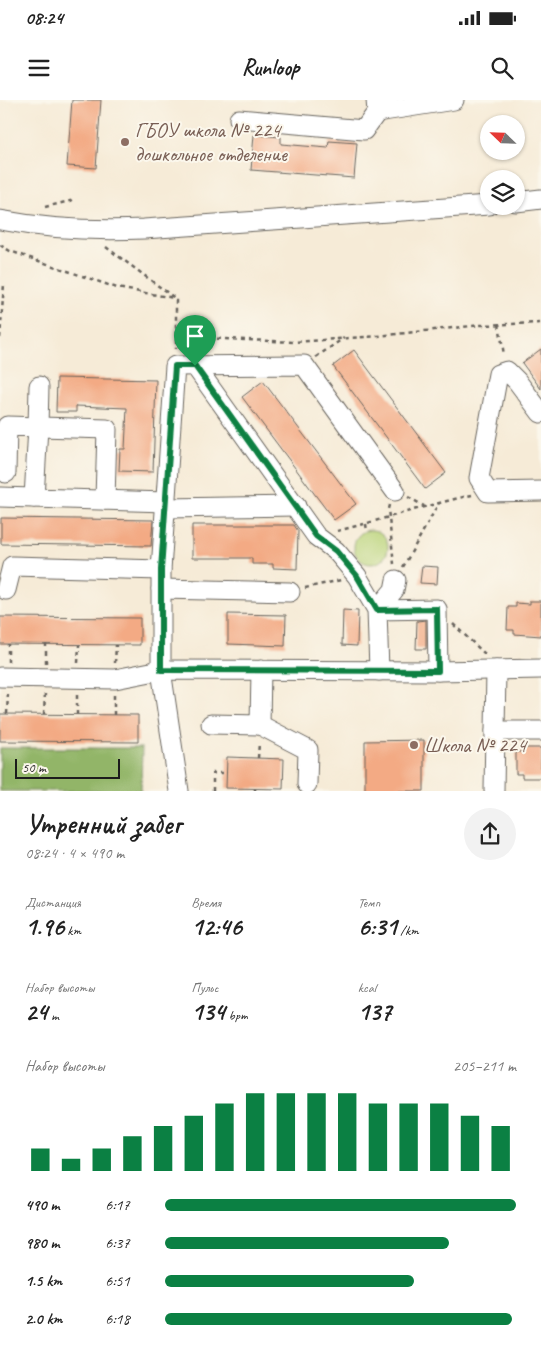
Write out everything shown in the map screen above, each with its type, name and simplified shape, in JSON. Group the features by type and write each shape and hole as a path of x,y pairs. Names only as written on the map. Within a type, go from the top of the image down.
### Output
{"street":[{"path":"239,119 364,130 376,106 454,100"},
{"path":"525,201 541,199"},
{"path":"0,220 103,231 144,230 480,206"},
{"path":"179,791 161,670 161,570 175,366 304,365 395,491"},
{"path":"195,366 316,536 336,551 357,576 377,610 379,671"},
{"path":"541,413 517,380 507,371 498,374 479,478 488,492 541,491"},
{"path":"34,498 39,386"},
{"path":"6,472 7,426 107,429 106,500"},
{"path":"0,497 106,500 166,505 296,506"},
{"path":"6,590 12,566 161,570"},
{"path":"377,610 394,590 400,573"},
{"path":"161,589 290,592"},
{"path":"377,610 437,609 438,671"},
{"path":"0,677 115,679 161,670 438,671 492,663 541,669"},
{"path":"492,663 495,731 494,791"},
{"path":"260,725 261,670"},
{"path":"212,724 260,725 308,750 307,784"},
{"path":"495,731 541,731"}],"path":[{"path":"45,207 74,200"},
{"path":"102,244 176,299"},
{"path":"0,245 10,251 118,288 176,299"},
{"path":"0,338 4,284"},
{"path":"176,299 177,337 295,342 378,336 481,325 541,323"},
{"path":"499,324 507,371"},
{"path":"304,365 345,338"},
{"path":"316,536 388,518 439,502 488,492"},
{"path":"400,573 439,502"},
{"path":"388,509 392,544 400,573"},
{"path":"366,524 367,531"},
{"path":"387,544 392,544"},
{"path":"290,592 357,576"},
{"path":"437,609 492,663"},
{"path":"213,791 213,773 226,773"}],"green space":[{"path":"371,530 378,531 383,535 387,540 387,554 383,559 378,563 371,564 364,563 359,559 355,554 354,547 355,540 359,535 364,531"},
{"path":"0,748 142,748 141,791 0,791"}],"building":[{"path":"72,100 101,100 96,168 67,166"},
{"path":"254,135 281,137 281,144 328,148 329,141 357,143 354,178 251,170"},
{"path":"541,349 541,389 522,363"},
{"path":"354,350 446,473 425,489 333,366"},
{"path":"57,378 156,380 153,472 119,471 120,449 125,449 127,408 76,406 76,412 56,412"},
{"path":"263,381 356,504 334,520 242,397"},
{"path":"1,518 153,520 151,546 1,544"},
{"path":"192,525 294,525 298,531 297,569 273,568 273,564 252,564 252,558 192,558"},
{"path":"422,566 438,567 437,584 420,583"},
{"path":"530,601 541,601 541,636 514,634 514,630 507,630 508,607 516,607 516,603 530,604"},
{"path":"343,610 358,611 357,646 342,645"},
{"path":"228,614 286,615 285,646 228,644"},
{"path":"0,617 140,618 140,645 0,644"},
{"path":"426,620 426,649 416,649 417,621"},
{"path":"0,714 138,715 138,742 0,741"},
{"path":"424,740 424,791 365,791 365,741"},
{"path":"522,748 541,748 541,778 522,778 522,774 516,774 516,752 522,752"},
{"path":"227,757 284,759 283,789 226,788"}],"place":[{"name":"ГБОУ школа № 224 дошкольное отделение","path":"125,142"},
{"name":"Школа № 224","path":"414,745"}],"route":[{"path":"175,366 195,366 316,536 336,551 357,576 377,610 437,609 438,671 161,670 161,570 175,366"}]}
